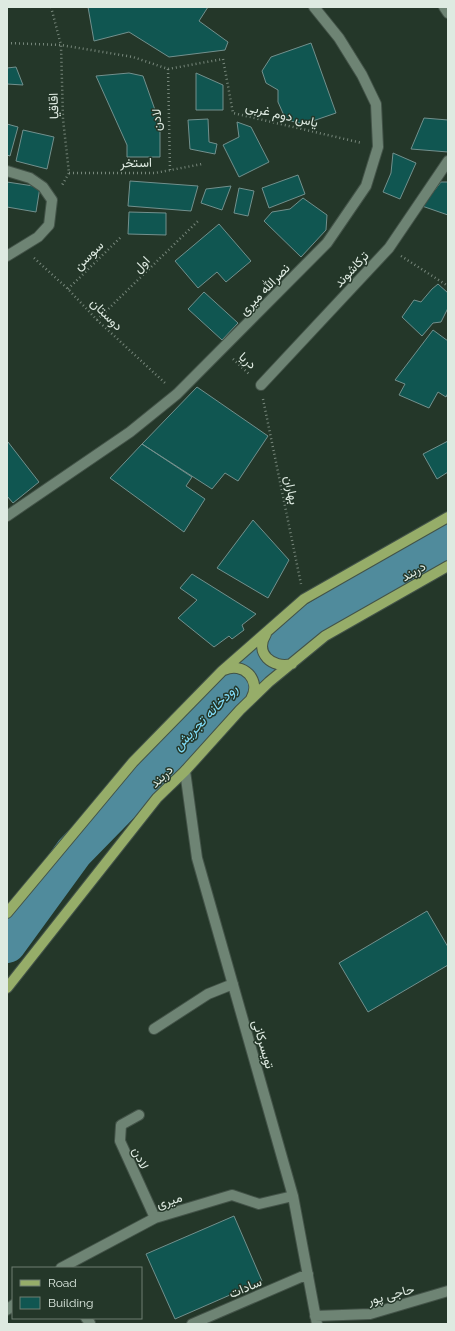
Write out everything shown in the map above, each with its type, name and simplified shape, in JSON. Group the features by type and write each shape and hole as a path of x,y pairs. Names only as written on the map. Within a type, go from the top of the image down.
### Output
{"main road":[{"path":"7,913 133,762 222,671 304,599 448,517"},
{"name":"دربند","path":"7,988 157,798 185,771 269,682 325,636 448,566"},
{"path":"267,632 263,638 262,644 266,657 271,662 278,665 285,666 292,664"},
{"path":"222,671 235,667 248,673 252,678 254,690 249,702"}],"street":[{"name":"نصرالله میری","path":"7,516 130,432 177,394 327,243 366,186 378,147 376,104 362,75 340,38 314,7"},
{"path":"444,7 448,13"},
{"name":"ترکاشوند","path":"261,385 389,248 448,161"},
{"path":"7,171 30,178 43,187 52,200 49,224 38,237 7,256"},
{"name":"تویسرکانی","path":"185,771 197,858 294,1196 316,1320"},
{"path":"154,1029 208,994 233,984"},
{"name":"لادن","path":"139,1115 121,1125 120,1141 155,1218"},
{"name":"میری","path":"63,1267 155,1218 232,1195 259,1204 294,1196"},
{"name":"سادات","path":"192,1324 308,1274"},
{"name":"حاجی پور","path":"316,1320 370,1314 448,1291"}],"path":[{"name":"اقاقیا","path":"51,7 61,45 63,119 69,173"},
{"name":"یاس دوم غربی","path":"7,43 61,45 133,57 168,69 223,60 234,113 378,147"},
{"name":"لادن","path":"168,69 170,170"},
{"name":"استخر","path":"69,173 155,173 202,164"},
{"path":"52,200 69,173"},
{"name":"اول","path":"97,320 198,221"},
{"name":"سوسن","path":"68,289 122,236"},
{"name":"دوستان","path":"23,247 68,289 97,320 177,394"},
{"path":"389,248 448,286"},
{"name":"دریا","path":"222,350 261,385"},
{"name":"بهاران","path":"261,385 304,599"}],"building":[{"path":"88,7 208,7 199,21 228,42 225,50 169,57 129,32 94,41"},
{"path":"311,43 336,113 304,124 286,120 278,102 278,90 266,83 262,71 271,57"},
{"path":"16,67 23,85 7,84 7,68"},
{"path":"129,73 143,76 160,124 160,157 127,157 127,145 96,76"},
{"path":"196,73 223,85 223,110 196,110"},
{"path":"424,118 448,120 448,152 411,149"},
{"path":"208,119 209,142 217,144 215,154 190,149 188,120"},
{"path":"237,122 251,127 269,162 239,177 223,145 239,137"},
{"path":"7,124 18,127 10,156 7,155"},
{"path":"23,130 54,137 47,169 16,161"},
{"path":"393,153 416,163 400,199 383,192 391,173"},
{"path":"298,175 305,194 269,208 262,188"},
{"path":"130,181 198,186 191,211 128,206"},
{"path":"7,182 40,187 36,212 7,207"},
{"path":"441,182 448,182 448,215 422,206"},
{"path":"231,186 222,210 201,203 206,189"},
{"path":"239,188 254,191 248,216 234,213"},
{"path":"303,198 327,215 326,230 301,257 264,221 272,212 290,209"},
{"path":"129,212 166,213 166,235 128,234"},
{"path":"219,224 251,261 226,282 217,272 198,288 175,261"},
{"path":"438,284 448,293 448,308 441,322 433,323 422,336 402,317 414,300 421,302"},
{"path":"204,292 238,323 222,340 188,309"},
{"path":"433,330 448,341 448,393 446,397 438,392 429,408 399,395 405,384 395,380"},
{"path":"197,387 268,436 238,481 225,473 212,489 142,444"},
{"path":"448,441 448,472 437,479 423,454"},
{"path":"7,442 39,482 13,503 7,496"},
{"path":"142,444 192,477 186,486 205,499 184,532 110,478"},
{"path":"253,520 289,560 268,598 217,568"},
{"path":"192,574 256,614 242,625 244,630 232,639 229,636 214,647 178,618 197,600 180,588"},
{"path":"427,911 448,947 448,965 368,1012 339,963"},
{"path":"234,1216 262,1281 175,1319 146,1254"}],"waterway":[{"name":"رودخانه تجریش","path":"7,944 74,852 247,675 294,634 448,541"}]}
